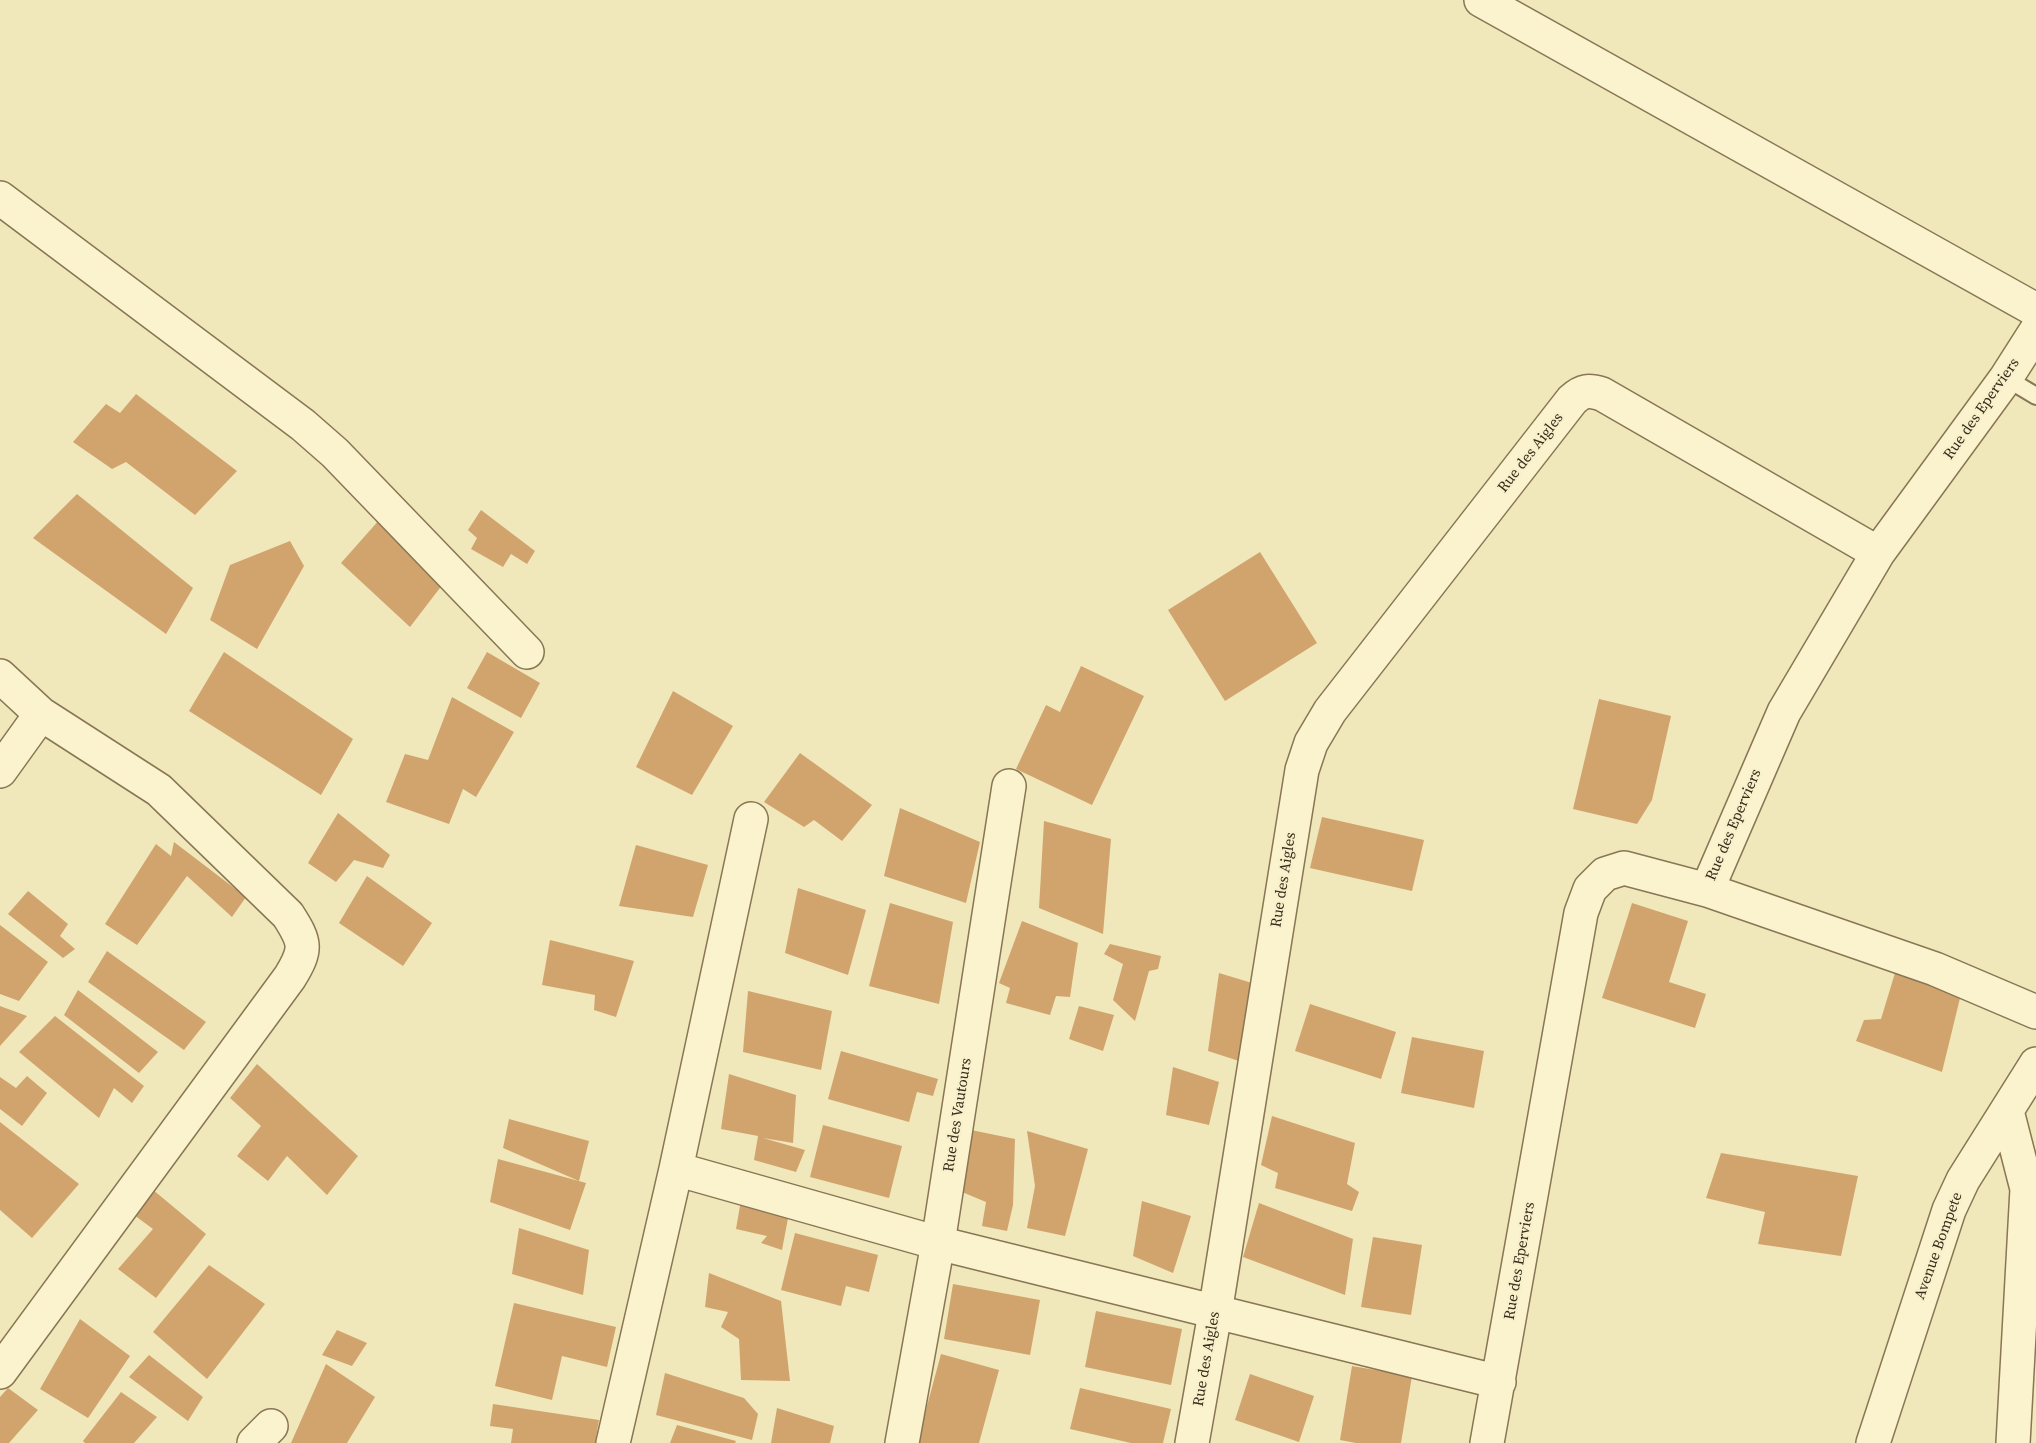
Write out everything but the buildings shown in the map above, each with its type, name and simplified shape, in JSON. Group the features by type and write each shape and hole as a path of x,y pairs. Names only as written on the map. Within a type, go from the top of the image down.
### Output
{"street":[{"path":"1481,0 2036,310"},
{"path":"0,198 303,424 335,453 528,652"},
{"name":"Rue des Eperviers","path":"1487,1443 1581,913 1590,889 1605,874 1624,868 1707,890 1784,712 1878,553 2006,378 2036,331"},
{"name":"Rue des Aigles","path":"1192,1443 1302,770 1311,743 1330,711 1572,400 1580,393 1590,390 1602,394 1878,553"},
{"path":"0,676 42,714 159,790 288,915 300,933 304,949 299,964 290,977 0,1372"},
{"path":"0,771 42,714"},
{"name":"Rue des Vautours","path":"902,1443 938,1244 1009,786"},
{"path":"613,1443 676,1169 751,819"},
{"path":"1707,890 1935,969 2036,1012"},
{"name":"Avenue Bompete","path":"1874,1443 1949,1210 1963,1180 2036,1064"},
{"path":"2007,1111 2027,1189 2013,1443"},
{"path":"676,1169 938,1244 1499,1382"}],"lane":[{"path":"2006,378 2036,396"}]}
